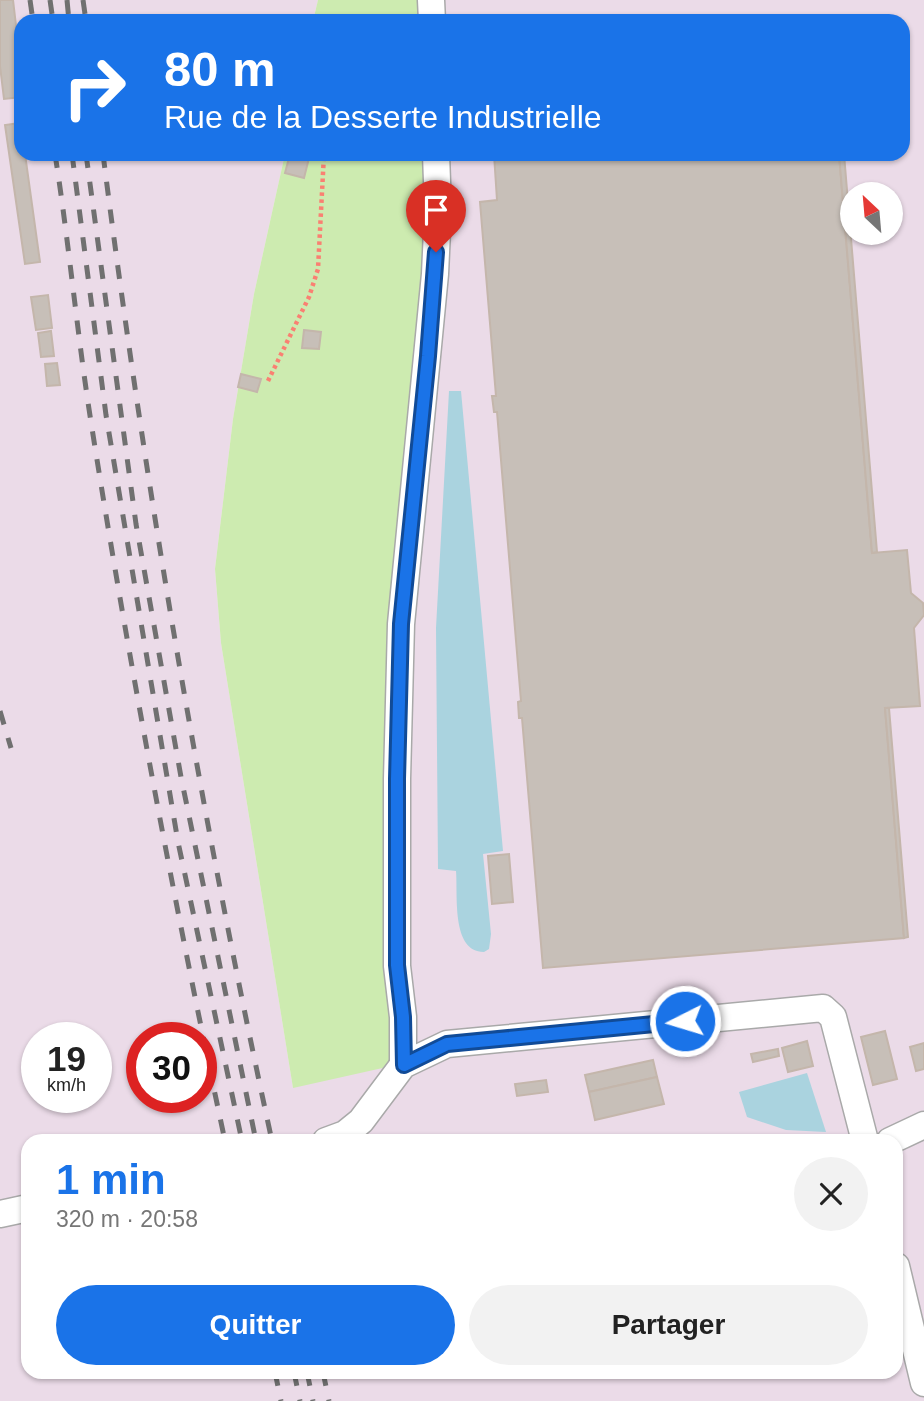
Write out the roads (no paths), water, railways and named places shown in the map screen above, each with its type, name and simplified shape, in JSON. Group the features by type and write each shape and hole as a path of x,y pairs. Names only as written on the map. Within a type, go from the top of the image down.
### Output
{"street":[{"path":"404,1065 403,1017 397,965 397,779 401,624 435,274 438,209 436,161"},
{"path":"339,1134 369,1111 404,1065 447,1044 822,1009 833,1017 863,1134"},
{"path":"903,1135 924,1125"},
{"path":"0,1214 21,1210"},
{"path":"903,1295 924,1383"}],"water":[{"path":"449,391 461,391 503,851 483,854 491,934 489,949 484,952 473,950 461,933 456,871 438,869 436,628"},
{"path":"807,1073 826,1132 786,1130 747,1117 739,1092"}],"railway":[{"path":"30,0 32,14"},
{"path":"50,0 52,14"},
{"path":"67,0 68,14"},
{"path":"83,0 85,14"},
{"path":"56,161 86,389 121,602 170,872 224,1134"},
{"path":"73,161 106,415 178,842 241,1134"},
{"path":"87,161 136,524 181,777 255,1134"},
{"path":"104,161 156,526 198,773 271,1134"},
{"path":"0,711 11,748"},
{"path":"276,1379 281,1401"},
{"path":"295,1379 300,1401"},
{"path":"308,1379 313,1401"},
{"path":"324,1379 329,1401"}]}
